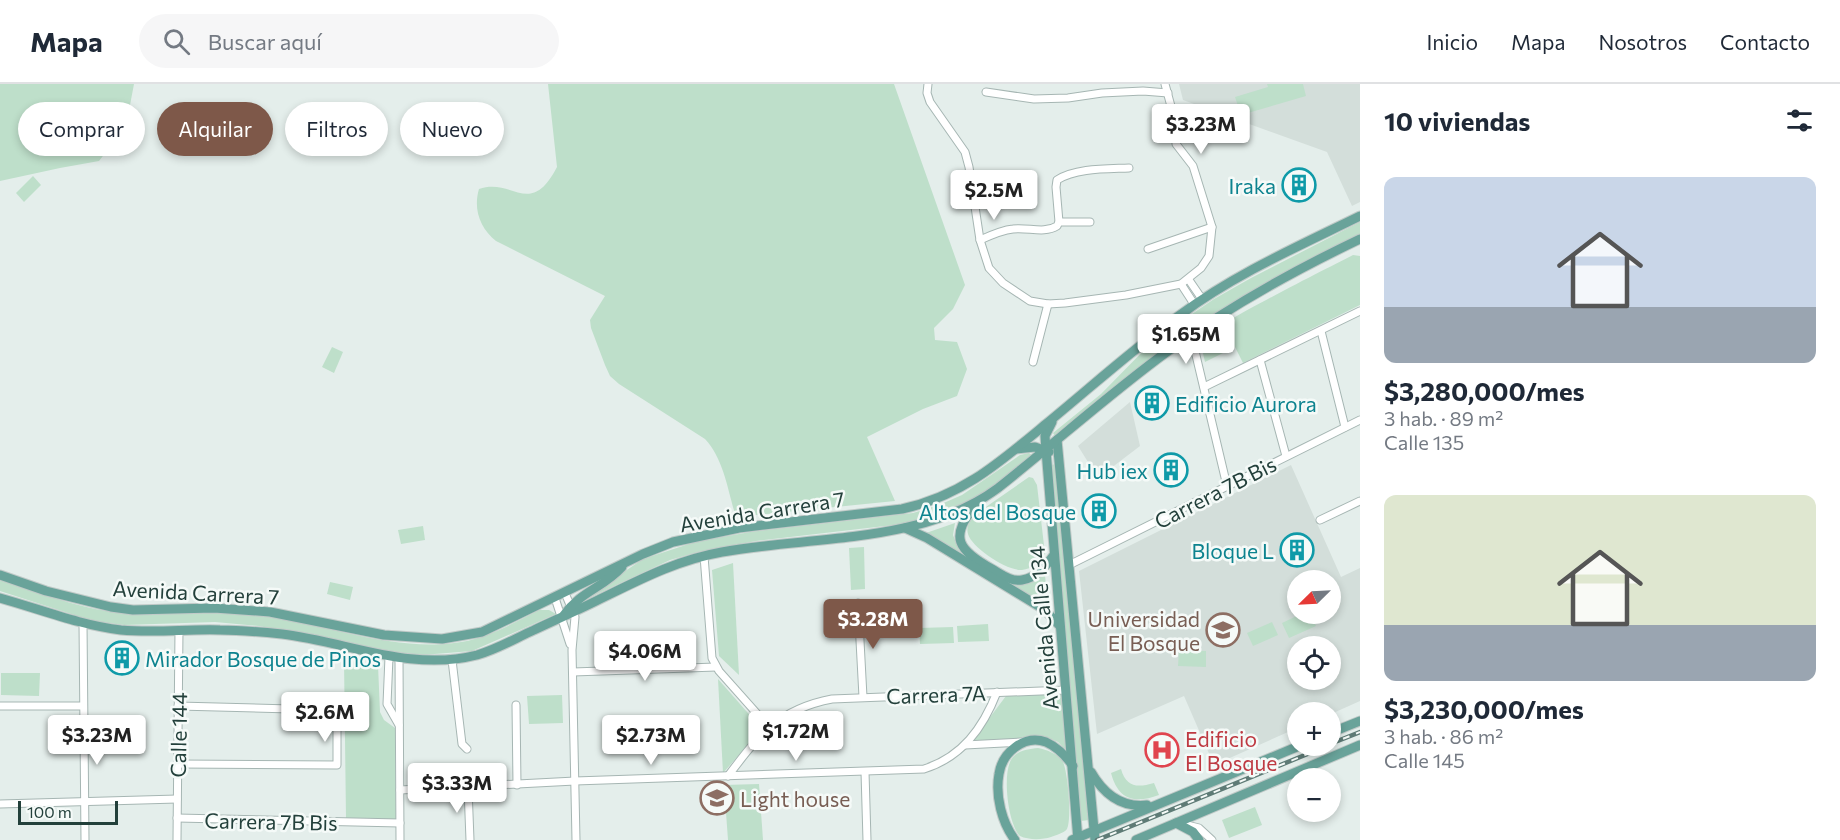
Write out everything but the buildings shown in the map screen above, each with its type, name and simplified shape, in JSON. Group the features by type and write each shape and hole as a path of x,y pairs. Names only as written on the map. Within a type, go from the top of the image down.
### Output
{"main road":[{"name":"Avenida Carrera 7","path":"1,574 46,591 133,610 214,608 270,612 384,635 442,639 468,636 489,629 660,546 739,528 890,511 919,505 943,496 976,480 1160,330 1198,302 1240,277 1360,216"},
{"name":"Avenida Carrera 7","path":"0,598 83,623 136,631 220,630 286,634 394,657 452,660 491,650 562,617 572,608 664,568 726,551 905,528 948,515 980,501 1135,376 1189,336 1244,300 1293,272 1360,239"},
{"name":"Avenida Calle 134","path":"1057,415 1047,432 1046,450 1073,766 1076,839"},
{"name":"Avenida Calle 134","path":"1058,440 1095,835"},
{"path":"1015,449 1030,447 1046,450 1059,458"},
{"path":"980,501 960,528 962,546 972,557 1005,577 1017,581 1037,574 1054,555"},
{"path":"905,528 927,538 1045,610 1061,627"},
{"path":"572,608 581,596 609,580 626,563"},
{"path":"1341,729 1360,721"},
{"path":"1015,840 1003,819 999,774 1002,763 1009,752 1026,742 1047,743 1061,752 1073,766"},
{"path":"1136,840 1359,749"},
{"path":"1076,839 1095,835 1155,804 1287,751"},
{"path":"1088,765 1098,784 1110,796 1140,806 1155,804"},
{"path":"1176,823 1193,832 1199,840"}],"street":[{"path":"928,84 927,93 930,102 965,152 981,240 989,268 1003,283 1030,301 1048,304 1126,296 1181,284 1202,268 1209,256 1212,227 1193,166 1176,144 1175,121 1165,84"},
{"path":"986,92 1034,99 1133,91 1168,93"},
{"path":"981,240 1004,230 1016,228 1047,230 1057,226 1059,222 1057,180 1064,176 1129,168"},
{"path":"1059,222 1090,222"},
{"path":"1148,249 1212,227"},
{"path":"1189,280 1198,302"},
{"path":"1181,284 1198,302"},
{"path":"1033,362 1048,304"},
{"path":"1204,387 1360,311"},
{"path":"1321,331 1345,427"},
{"path":"1189,336 1195,351 1227,486"},
{"path":"1260,360 1286,456"},
{"name":"Carrera 7B Bis","path":"1069,565 1360,420"},
{"path":"1320,520 1360,501"},
{"path":"704,556 711,652 716,667 769,728"},
{"path":"565,593 575,620 572,650 576,840"},
{"path":"555,598 572,650"},
{"path":"858,603 863,697"},
{"path":"83,623 85,840"},
{"name":"Calle 144","path":"177,840 179,630"},
{"path":"394,657 387,704 400,727"},
{"path":"394,657 400,727 400,840"},
{"path":"452,660 462,744 467,749"},
{"path":"573,672 716,667"},
{"name":"Carrera 7A","path":"728,776 769,728 793,711 812,703 863,697 1066,690"},
{"path":"400,790 575,781 924,769 938,765 954,756 965,745 985,718 997,692"},
{"path":"516,705 517,785"},
{"path":"0,706 83,706"},
{"path":"178,706 328,710 334,712 338,719 337,765 178,764"},
{"path":"965,745 1026,742"},
{"path":"865,772 867,840"},
{"path":"468,788 470,840"},
{"path":"0,804 177,799"},
{"name":"Carrera 7B Bis","path":"177,818 400,823"},
{"path":"1176,823 1194,826 1206,832 1212,840"}],"shaded area":[{"path":"1179,84 1360,84 1360,202 1352,206 1327,152 1183,100"},
{"path":"1130,402 1140,446 1098,478 1078,446"},
{"name":"Universidad El Bosque","path":"1291,465 1338,570 1287,570 1287,624 1341,624 1341,577 1360,568 1360,701 1341,710 1341,702 1287,702 1287,732 1214,765 1184,696 1097,734 1079,571"}],"green space":[{"path":"0,84 134,84 131,102 18,102 18,156 103,156 99,161 0,181"},
{"path":"548,84 894,84 965,285 953,309 934,328 935,340 957,342 967,369 957,396 923,409 867,437 895,501 736,517 725,476 717,456 705,439 610,376 590,320 605,296 490,236 479,218 477,196 479,189 502,188 529,194 538,191 557,167"},
{"path":"1267,84 1303,84 1306,96 1241,115 1235,97 1268,87"},
{"path":"33,176 41,185 24,202 16,193"},
{"path":"1360,222 1360,234 1220,310 1166,348 1055,436 1053,433 1101,394 1155,339 1214,299"},
{"path":"1353,255 1360,256 1360,305 1243,363 1235,347 1205,362 1202,342 1210,332"},
{"path":"332,347 343,352 334,373 322,367"},
{"path":"1029,453 1033,456 998,484 961,506 911,523 756,541 698,552 670,560 578,603 643,559 695,542 750,532 913,513 962,495 1020,455"},
{"path":"1056,463 1089,820 1081,821 1061,611 1051,466"},
{"path":"1029,477 1033,478 1037,485 1045,554 1032,567 1022,570 999,563 983,552 971,540 968,527 973,516"},
{"path":"955,523 953,535 960,553 926,533"},
{"path":"423,526 425,540 401,544 398,530"},
{"path":"864,547 865,589 851,590 849,548"},
{"path":"733,563 739,675 719,656 712,570"},
{"path":"1045,575 1048,608 1011,583 1028,584"},
{"path":"0,580 70,603 106,611 142,614 250,613 288,619 359,636 431,645 476,639 498,631 539,610 549,610 556,614 472,651 422,655 385,651 259,626 215,622 124,625 93,621 0,591"},
{"path":"330,582 353,587 350,600 327,594"},
{"path":"1287,621 1287,624 1315,624 1316,626 1294,636 1288,636 1282,623"},
{"path":"1272,622 1278,635 1253,646 1247,633"},
{"path":"988,624 989,641 958,642 957,626"},
{"path":"953,627 954,643 920,644 919,628"},
{"path":"1179,650 1206,651 1206,667 1178,666"},
{"path":"344,660 378,665 380,712 384,720 395,728 396,820 346,818"},
{"path":"1,673 40,673 39,696 1,695"},
{"path":"718,679 762,729 723,773"},
{"path":"1061,693 1067,751 1058,742 1049,738 972,741 1006,696"},
{"path":"562,695 563,723 529,724 527,696"},
{"path":"1038,748 1057,755 1062,760 1068,783 1069,815 1067,829 1064,832 1047,838 1035,839 1020,836 1012,821 1009,810 1007,773 1009,764 1015,755 1021,751"},
{"path":"1121,769 1129,783 1133,785 1154,783 1159,795 1135,799 1123,794 1114,782 1111,773"},
{"path":"759,784 763,840 728,840 724,785"},
{"path":"1255,807 1262,825 1229,838 1222,820"}],"railway":[{"path":"1341,740 1360,732"},
{"path":"1097,840 1303,756"}],"place":[{"name":"Iraka","path":"1299,185"},
{"name":"Edificio Aurora","path":"1152,403"},
{"name":"Hub iex","path":"1171,470"},
{"name":"Altos del Bosque","path":"1099,511"},
{"name":"Bloque L","path":"1297,550"},
{"name":"Universidad El Bosque","path":"1223,630"},
{"name":"Mirador Bosque de Pinos","path":"122,658"},
{"name":"Edificio El Bosque","path":"1162,750"},
{"name":"Light house","path":"717,798"}]}
